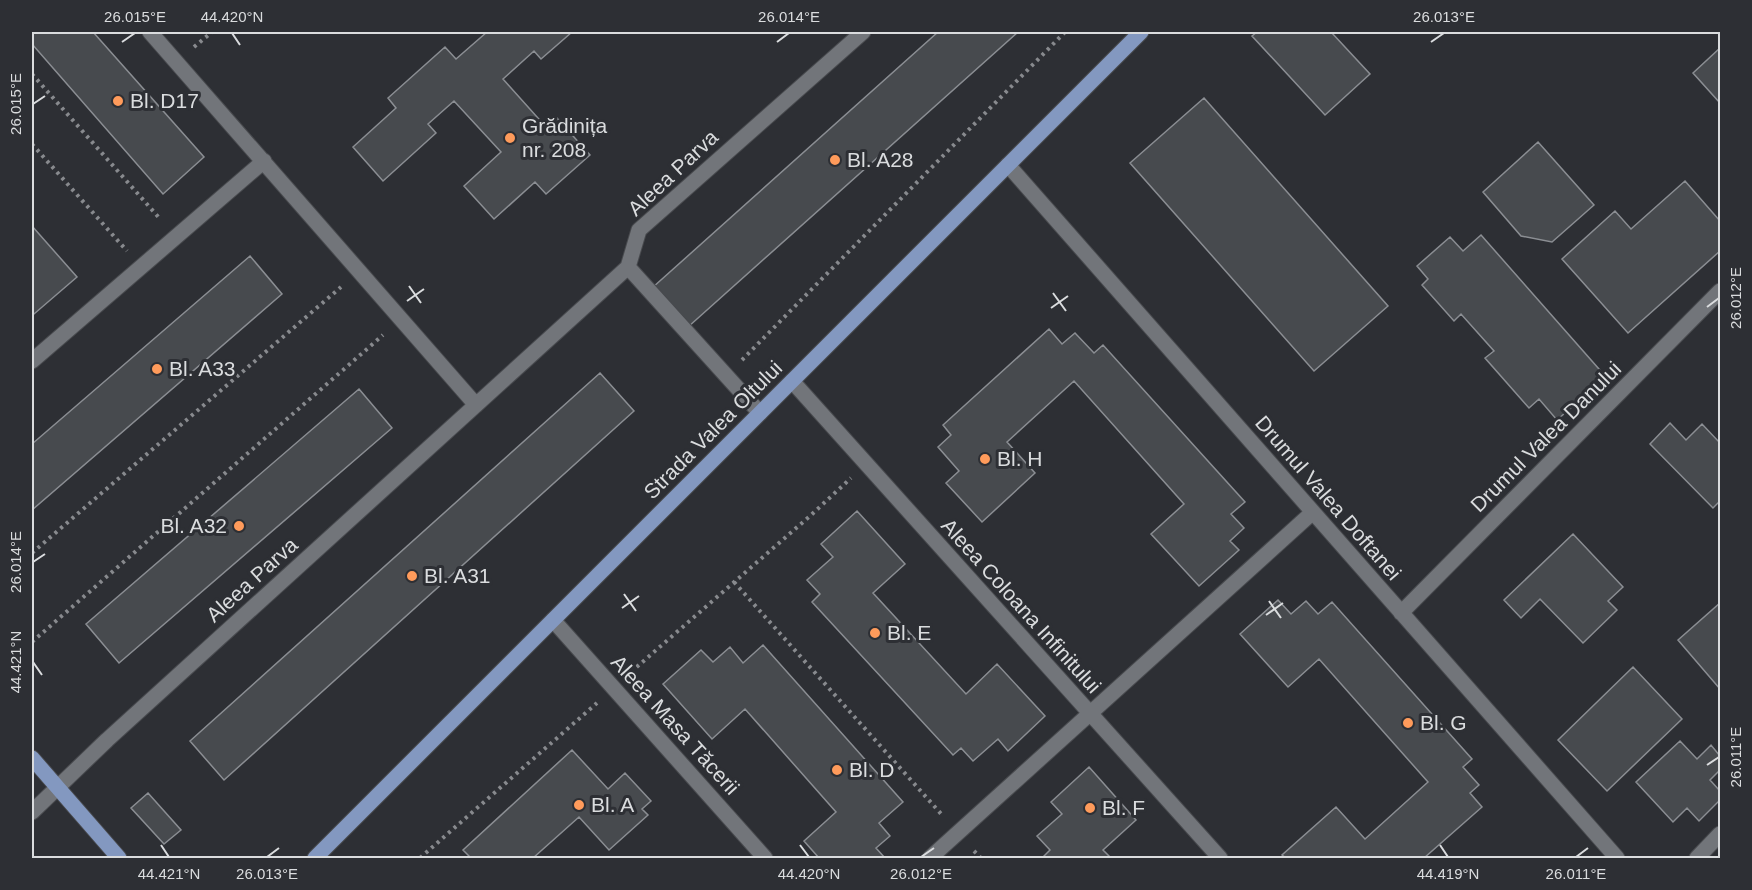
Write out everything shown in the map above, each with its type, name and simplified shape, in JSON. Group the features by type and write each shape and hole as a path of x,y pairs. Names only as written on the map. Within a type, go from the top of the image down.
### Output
{"main road":[{"name":"Strada Valea Oltului","path":"323,856 553,620 1141,32"},
{"path":"32,758 119,858"}],"street":[{"path":"150,32 476,405"},
{"name":"Aleea Parva","path":"32,812 57,786 628,267 639,230 863,32"},
{"path":"32,361 264,161"},
{"name":"Drumul Valea Doftanei","path":"1008,165 1617,858"},
{"path":"628,267 760,413"},
{"name":"Drumul Valea Danului","path":"1401,613 1720,291"},
{"name":"Aleea Coloana Infinitului","path":"792,381 1220,858"},
{"path":"930,858 1313,512"},
{"name":"Aleea Masa Tăcerii","path":"553,620 765,858"},
{"path":"1697,858 1720,834"}],"path":[{"path":"726,375 1065,32"},
{"path":"32,74 176,237"},
{"path":"32,144 140,267"},
{"path":"32,553 360,271"},
{"path":"32,642 402,319"},
{"path":"420,858 867,464"},
{"path":"734,582 958,833"}],"building":[{"name":"Bl. D17","path":"32,32 93,32 204,157 163,194 32,44"},
{"path":"487,32 572,32 541,59 534,51 503,79 546,127 557,118 590,155 546,194 535,182 494,219 464,186 501,152 454,101 428,124 436,133 383,181 353,147 396,108 388,98 445,47 456,59"},
{"name":"Bl. A28","path":"938,32 1018,32 688,327 652,288"},
{"path":"1257,32 1331,32 1370,74 1325,115 1252,36"},
{"path":"1720,48 1720,103 1693,73"},
{"path":"1204,98 1388,306 1314,371 1130,163"},
{"path":"1538,142 1594,205 1552,242 1521,236 1483,192"},
{"path":"1685,181 1720,221 1720,251 1628,333 1562,259 1615,211 1631,229"},
{"path":"32,226 77,277 34,314 32,311"},
{"path":"1481,235 1606,377 1557,420 1539,399 1529,408 1485,358 1494,351 1461,314 1454,321 1422,285 1428,279 1417,266 1450,237 1463,251"},
{"name":"Bl. A33","path":"250,256 282,294 32,510 32,444"},
{"name":"Bl. H","path":"1049,329 1062,344 1075,333 1094,353 1103,345 1245,502 1231,514 1244,528 1230,541 1239,550 1199,586 1151,534 1184,504 1074,381 1007,442 1035,473 982,522 946,483 959,471 938,447 951,435 943,425"},
{"name":"Bl. A31","path":"600,373 634,411 224,780 190,741"},
{"name":"Bl. A32","path":"359,389 392,428 119,663 86,624"},
{"path":"1670,423 1686,440 1702,424 1720,443 1720,501 1713,508 1650,444"},
{"name":"Bl. E","path":"857,511 905,564 873,593 966,694 997,664 1045,716 1008,751 998,739 973,761 961,748 953,755 812,602 820,594 807,580 833,557 821,544"},
{"path":"1573,534 1623,587 1608,601 1617,610 1583,643 1540,599 1521,618 1504,600"},
{"name":"Bl. G","path":"1278,600 1291,614 1306,601 1318,614 1332,602 1472,759 1463,767 1479,785 1470,793 1482,807 1424,858 1286,858 1282,855 1336,807 1365,839 1428,782 1319,659 1288,687 1240,634"},
{"path":"1720,603 1720,689 1678,640"},
{"name":"Bl. D","path":"763,645 903,802 879,823 890,836 876,848 885,858 819,858 804,841 836,812 745,709 712,739 663,684 701,650 713,662 730,647 743,663"},
{"path":"1633,667 1682,719 1607,791 1558,740"},
{"path":"1680,741 1697,759 1711,745 1720,756 1720,770 1710,780 1720,791 1720,800 1699,821 1687,808 1673,822 1636,782"},
{"name":"Bl. A","path":"572,750 608,789 625,773 651,801 642,809 648,815 609,850 579,817 533,858 471,858 463,850"},
{"name":"Bl. F","path":"1089,767 1136,820 1103,850 1111,858 1045,858 1043,857 1050,850 1037,836 1062,814 1051,802"},
{"path":"148,793 181,830 164,844 131,808"}],"place":[{"name":"Bl. D17","path":"118,101"},
{"name":"Grădinița nr. 208","path":"510,138"},
{"name":"Bl. A28","path":"835,160"},
{"name":"Bl. A33","path":"157,369"},
{"name":"Bl. H","path":"985,459"},
{"name":"Bl. A32","path":"239,526"},
{"name":"Bl. A31","path":"412,576"},
{"name":"Bl. E","path":"875,633"},
{"name":"Bl. G","path":"1408,723"},
{"name":"Bl. D","path":"837,770"},
{"name":"Bl. A","path":"579,805"},
{"name":"Bl. F","path":"1090,808"}]}
